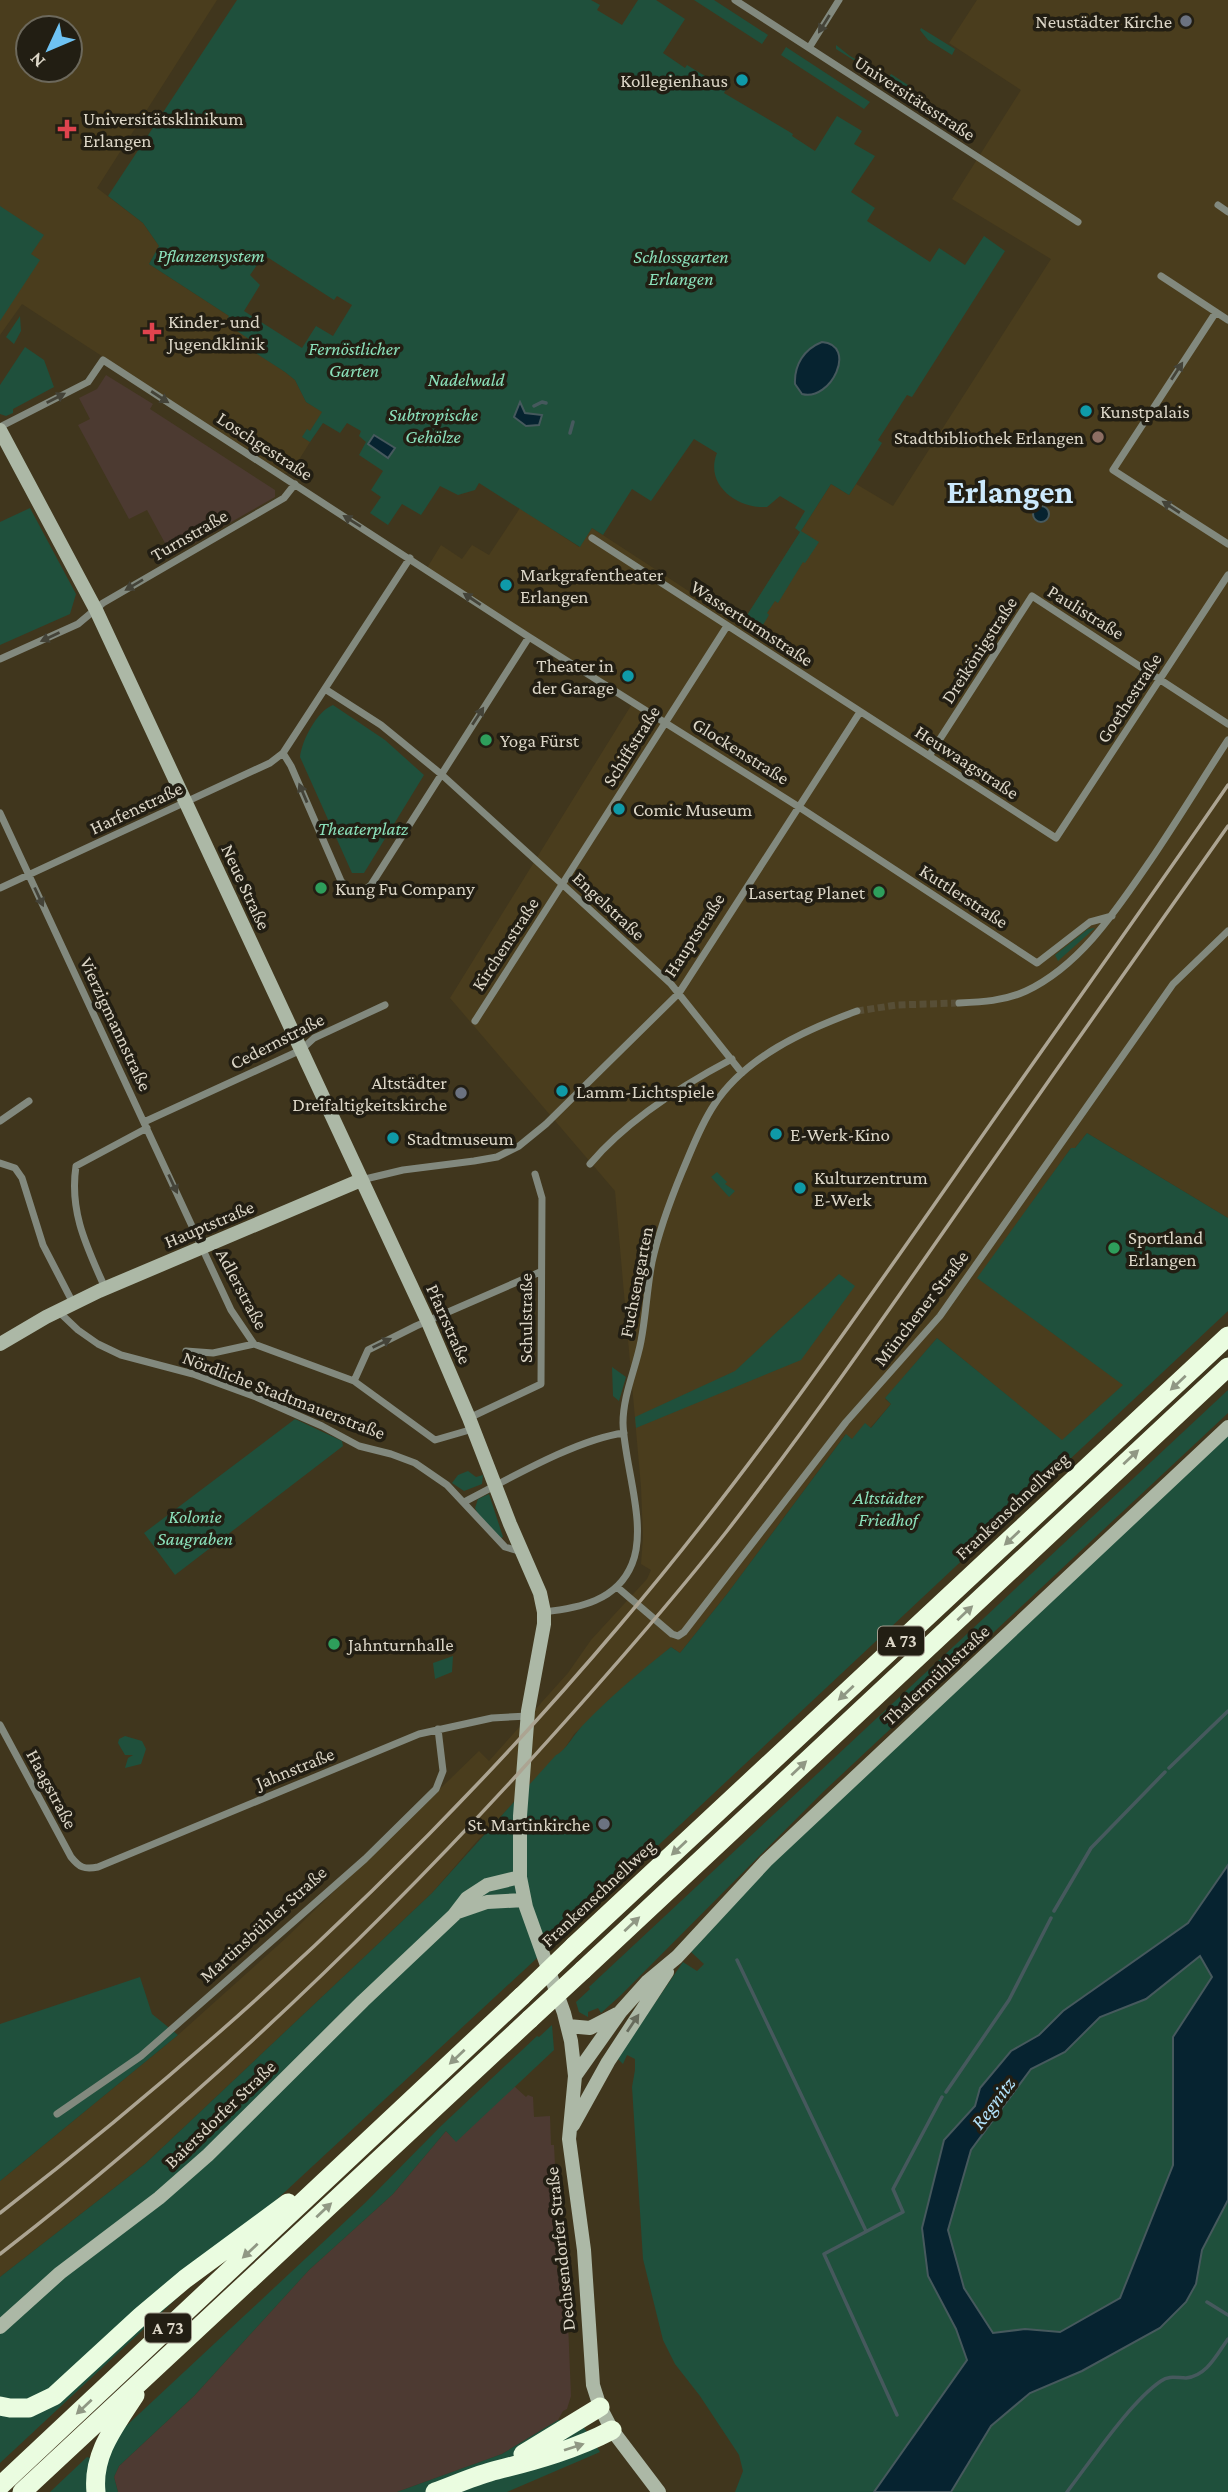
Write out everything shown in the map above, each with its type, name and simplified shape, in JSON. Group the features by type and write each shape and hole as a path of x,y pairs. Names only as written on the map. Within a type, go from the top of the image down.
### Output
{"highway":[{"name":"Frankenschnellweg","path":"0,2486 1228,1336"},
{"name":"A 73","path":"22,2492 1228,1367"},
{"path":"0,2406 29,2408 54,2396 141,2316 186,2279 263,2220 335,2171"},
{"path":"96,2492 94,2474 103,2446 148,2373"},
{"path":"435,2492 495,2470 600,2407"},
{"path":"495,2470 516,2466 589,2442 612,2430"}],"main road":[{"name":"Neue Straße","path":"0,428 96,610 361,1180"},
{"name":"Hauptstraße","path":"0,1344 73,1303 361,1180"},
{"name":"Pfarrstraße","path":"361,1180 428,1322 472,1423 495,1486"},
{"name":"Thalermühlstraße","path":"575,2076 621,2011 766,1861 1228,1427"},
{"path":"495,1486 540,1593 544,1612 528,1716 520,1829 520,1877 524,1900 568,2026 590,2028 608,2021 621,2011"},
{"name":"Baiersdorfer Straße","path":"0,2327 60,2273 159,2198 201,2162 454,1915 467,1898 496,1881 520,1877"},
{"name":"Baiersdorfer Straße","path":"454,1915 475,1905 524,1900"},
{"name":"Thalermühlstraße","path":"569,2132 621,2041 677,1956"},
{"name":"Dechsendorfer Straße","path":"568,2026 575,2076 569,2132 584,2250 590,2369 600,2407 612,2430 659,2492"}],"street":[{"name":"Universitätsstraße","path":"735,0 1078,222"},
{"path":"809,48 839,0"},
{"path":"1218,205 1228,212"},
{"path":"1161,276 1228,320"},
{"path":"1216,312 1113,470 1228,544"},
{"name":"Loschgestraße","path":"0,428 88,382 103,360 410,558"},
{"name":"Turnstraße","path":"0,659 78,624 133,586 284,498 295,484"},
{"name":"Wasserturmstraße","path":"592,538 860,712"},
{"path":"410,558 529,637 372,885 364,892 356,894 348,891 283,753 410,558"},
{"name":"Goethestraße","path":"1056,838 1228,575"},
{"name":"Paulistraße","path":"1032,596 1228,724"},
{"name":"Dreikönigstraße","path":"929,756 1032,596"},
{"name":"Schiffstraße","path":"562,884 727,626"},
{"name":"Glockenstraße","path":"529,637 799,807"},
{"path":"325,689 381,725 441,774"},
{"name":"Heuwaagstraße","path":"860,712 1056,838"},
{"name":"Hauptstraße","path":"361,1180 403,1170 487,1159 519,1146 546,1124 679,993 860,712"},
{"path":"959,1003 1010,998 1039,984 1087,944 1112,916 1228,740"},
{"name":"Harfenstraße","path":"0,888 270,763 283,753"},
{"name":"Engelstraße","path":"441,774 679,993 741,1073"},
{"name":"Kuttlerstraße","path":"799,807 1037,963 1090,922 1112,916"},
{"name":"Vierzigmannstraße","path":"0,813 203,1248"},
{"name":"Kirchenstraße","path":"475,1021 562,884"},
{"name":"Münchener Straße","path":"617,1587 673,1634 678,1636 684,1632 846,1422 940,1316 1173,984 1228,931"},
{"name":"Cedernstraße","path":"105,1289 74,1207 76,1166 146,1125 301,1050 314,1038 385,1005"},
{"name":"Fuchsengarten","path":"617,1587 632,1564 637,1539 632,1479 624,1433 624,1405 641,1341 658,1236 675,1190 704,1122 722,1094 741,1073 790,1041 857,1011"},
{"path":"590,1164 603,1149 644,1115 696,1078 732,1059"},
{"path":"0,1121 29,1101"},
{"path":"0,1163 15,1168 22,1178 43,1245 73,1303"},
{"name":"Schulstraße","path":"472,1423 541,1384 542,1198 535,1174"},
{"name":"Adlerstraße","path":"203,1248 231,1310 254,1344"},
{"path":"354,1381 368,1350 540,1272"},
{"name":"Nördliche Stadtmauerstraße","path":"58,1311 98,1345 121,1355 193,1374 256,1397 359,1446 415,1462 447,1485 464,1502"},
{"path":"186,1351 213,1353 254,1344 354,1381 435,1440 472,1423"},
{"path":"522,1552 505,1547 464,1502 609,1435 624,1433"},
{"path":"544,1612 586,1605 617,1587"},
{"name":"Jahnstraße","path":"79,1867 98,1867 401,1741 438,1729 492,1718 528,1716"},
{"name":"Haagstraße","path":"0,1725 71,1857 79,1867"},
{"name":"Martinsbühler Straße","path":"57,2114 149,2050 355,1868 436,1789 443,1771 438,1729"}],"shaded area":[{"path":"0,0 217,0 97,188 143,223 159,246 149,264 229,316 253,341 249,348 295,380 306,402 323,412 303,437 310,442 292,471 283,474 22,304 0,335"},
{"path":"977,0 1228,0 1228,1218 1087,1133 1075,1148 1071,1148 978,1278 1124,1385 1062,1441 937,1338 885,1399 891,1404 870,1428 852,1439 845,1435 680,1653 671,1647 574,1734 561,1754 476,1842 432,1893 145,2164 0,2277 0,2181 178,2035 286,1938 479,1751 489,1761 568,1673 591,1640 647,1579 651,1570 641,1564 641,1487 615,1191 450,998 632,704 424,573 441,545 462,559 472,545 489,555 520,508 579,547 592,528 733,620 742,623 831,484 849,495 856,484 893,506 1051,259 952,199 1021,90 949,43"},
{"path":"106,375 153,404 150,409 275,490 275,497 172,556 147,510 129,519 78,425 90,419 79,398 97,389"},
{"path":"514,2086 526,2097 533,2097 534,2117 550,2116 551,2145 554,2145 560,2264 557,2264 557,2269 563,2269 563,2273 566,2273 571,2396 567,2409 558,2420 502,2454 397,2492 118,2492 114,2477 119,2466 194,2396 309,2270 393,2194 446,2131 456,2141"}],"green space":[{"name":"Schlossgarten Erlangen","path":"237,0 591,0 600,5 597,10 622,25 638,0 656,0 685,19 663,53 685,68 687,65 726,89 724,93 793,134 792,136 815,151 837,116 862,131 854,144 875,156 851,192 875,208 867,221 930,262 939,248 965,265 984,236 1005,251 912,397 907,395 878,440 882,443 849,495 831,484 801,531 819,542 805,563 803,562 778,603 775,601 758,633 742,623 800,532 795,528 805,511 780,496 767,507 756,507 735,499 719,485 715,475 717,453 694,439 651,501 632,489 603,535 592,528 580,547 479,483 475,490 458,495 440,486 421,515 402,504 388,525 370,513 381,497 371,490 383,471 359,455 366,442 359,436 361,431 347,423 340,433 323,423 310,442 302,437 307,429 310,431 322,412 306,402 295,380 248,348 252,341 225,323 229,316 149,264 159,246 143,223 108,196","holes":["264,255 334,300 337,296 352,305 333,336 316,326 302,348 244,311 260,285 250,275"]},
{"path":"694,0 714,0 768,35 762,44"},
{"path":"921,28 955,49 952,55 928,40"},
{"path":"836,45 888,78 891,74 908,85 904,92 836,49"},
{"path":"786,47 870,102 864,109 781,55"},
{"path":"0,206 44,235 31,254 40,260 0,321"},
{"path":"20,316 21,331 14,344 6,337"},
{"path":"25,347 44,360 54,387 13,409 13,413 6,416 0,414 0,385"},
{"path":"30,508 76,594 70,614 0,645 0,522"},
{"name":"Theaterplatz","path":"333,705 385,740 424,775 364,873 352,873 300,757 311,727 321,713"},
{"path":"1095,928 1058,961 1055,955 1088,929"},
{"name":"Altstädter Friedhof","path":"1087,1133 1228,1218 1228,1311 259,2216 177,2298 0,2463 0,2277 145,2164 432,1893 606,1703 671,1647 680,1653 846,1434 852,1439 865,1423 871,1428 891,1404 885,1398 937,1338 1062,1440 1123,1385 977,1278 1071,1148 1075,1148"},
{"path":"717,1172 727,1182 725,1184 735,1191 729,1197 711,1177"},
{"path":"839,1274 855,1286 801,1360 636,1428 635,1417 735,1371"},
{"path":"612,1367 626,1377 619,1401 613,1396"},
{"path":"1228,1390 1228,1413 823,1792 621,1995 601,2013 598,2008 588,2012 588,2017 579,2012 576,2002 589,1987"},
{"name":"Kolonie Saugraben","path":"295,1419 342,1441 343,1446 175,1575 144,1533"},
{"path":"1228,1435 1228,1865 1188,1923 1063,2011 1039,2035 1011,2051 980,2088 975,2106 944,2140 922,2228 967,2360 874,2492 735,2492 743,2471 739,2455 675,2364 663,2340 643,2259 632,2087 635,2059 627,2055 623,2064 617,2058 683,1962 697,1971 704,1964 691,1952 770,1865"},
{"path":"468,1471 476,1477 483,1475 482,1484 464,1491 452,1483 458,1475"},
{"path":"489,1494 503,1537 501,1538 475,1508 478,1499"},
{"path":"453,1656 452,1672 435,1679 433,1663"},
{"path":"125,1736 142,1741 146,1749 141,1764 125,1768 128,1758 133,1755 125,1755 118,1743 119,1739"},
{"path":"1200,1955 1212,1977 1173,2037 1173,2165 1120,2298 1060,2332 1025,2329 993,2333 964,2288 948,2230 971,2150 1031,2069 1065,2052 1100,2017 1146,1999"},
{"path":"140,1977 152,2014 178,2035 0,2181 0,2024"},
{"path":"552,2025 554,2050 456,2142 446,2131 393,2194 309,2270 194,2396 119,2466 114,2477 118,2492 50,2492 87,2457 101,2461 124,2428 365,2203 441,2126"},
{"path":"1228,2200 1228,2492 951,2492 991,2426 1030,2393 1082,2371 1160,2328 1186,2302 1196,2284 1202,2250"},
{"path":"558,2420 581,2423 600,2452 507,2492 397,2492 502,2454"}],"water":[{"path":"822,342 833,345 838,353 836,372 831,382 822,390 813,394 802,394 795,384 798,364 805,353"},
{"path":"520,402 525,413 542,415 539,425 526,426 514,417"},
{"path":"374,435 395,448 388,458 368,444"},
{"path":"1038,506 1044,506 1049,514 1047,520 1038,522 1033,517 1033,511"},
{"name":"Regnitz","path":"1228,1865 1228,2200 1202,2250 1196,2284 1186,2302 1160,2328 1082,2371 1030,2393 991,2426 951,2492 874,2492 967,2360 956,2329 928,2276 922,2228 944,2140 975,2106 980,2088 1011,2051 1039,2035 1063,2011 1188,1923","holes":["1200,1956 1212,1977 1173,2037 1173,2165 1120,2298 1060,2332 1025,2329 993,2333 964,2288 948,2230 971,2150 1031,2069 1065,2052 1100,2017 1146,1999"]}],"waterway":[{"path":"534,406 546,403"},
{"path":"570,433 573,422"},
{"path":"1169,1768 1228,1711"},
{"path":"1054,1911 1091,1848 1165,1772"},
{"path":"946,2092 1009,2000 1051,1918"},
{"path":"737,1960 866,2231"},
{"path":"897,2415 824,2254 903,2212 893,2189 942,2097"},
{"path":"1207,2302 1228,2315"},
{"path":"1067,2492 1124,2417 1149,2391 1167,2378 1186,2378 1200,2373 1211,2363 1228,2339"}],"tunnel":[{"path":"857,1011 897,1005 959,1003"}],"railway":[{"path":"0,2213 166,2078 325,1936 477,1784 550,1706 620,1625 709,1516 793,1404 1228,785"},
{"path":"0,2254 137,2143 332,1965 456,1840 623,1656 727,1531 868,1340 1228,826"}],"place":[{"name":"Neustädter Kirche","path":"1186,21"},
{"name":"Kollegienhaus","path":"742,80"},
{"name":"Universitätsklinikum Erlangen","path":"67,129"},
{"name":"Kinder- und Jugendklinik","path":"152,332"},
{"name":"Kunstpalais","path":"1086,411"},
{"name":"Stadtbibliothek Erlangen","path":"1098,437"},
{"name":"Markgrafentheater Erlangen","path":"506,585"},
{"name":"Theater in der Garage","path":"628,676"},
{"name":"Yoga Fürst","path":"486,740"},
{"name":"Comic Museum","path":"619,809"},
{"name":"Kung Fu Company","path":"321,888"},
{"name":"Lasertag Planet","path":"879,892"},
{"name":"Lamm-Lichtspiele","path":"562,1091"},
{"name":"Altstädter Dreifaltigkeitskirche","path":"461,1093"},
{"name":"E-Werk-Kino","path":"776,1134"},
{"name":"Stadtmuseum","path":"393,1138"},
{"name":"Kulturzentrum E-Werk","path":"800,1188"},
{"name":"Sportland Erlangen","path":"1114,1248"},
{"name":"Jahnturnhalle","path":"334,1644"},
{"name":"St. Martinkirche","path":"604,1824"}],"district":[{"name":"Erlangen","path":"1010,491"}],"park label":[{"name":"Pflanzensystem","path":"211,255"},
{"name":"Fernöstlicher Garten","path":"354,359"},
{"name":"Nadelwald","path":"466,379"},
{"name":"Subtropische Gehölze","path":"433,425"}]}
